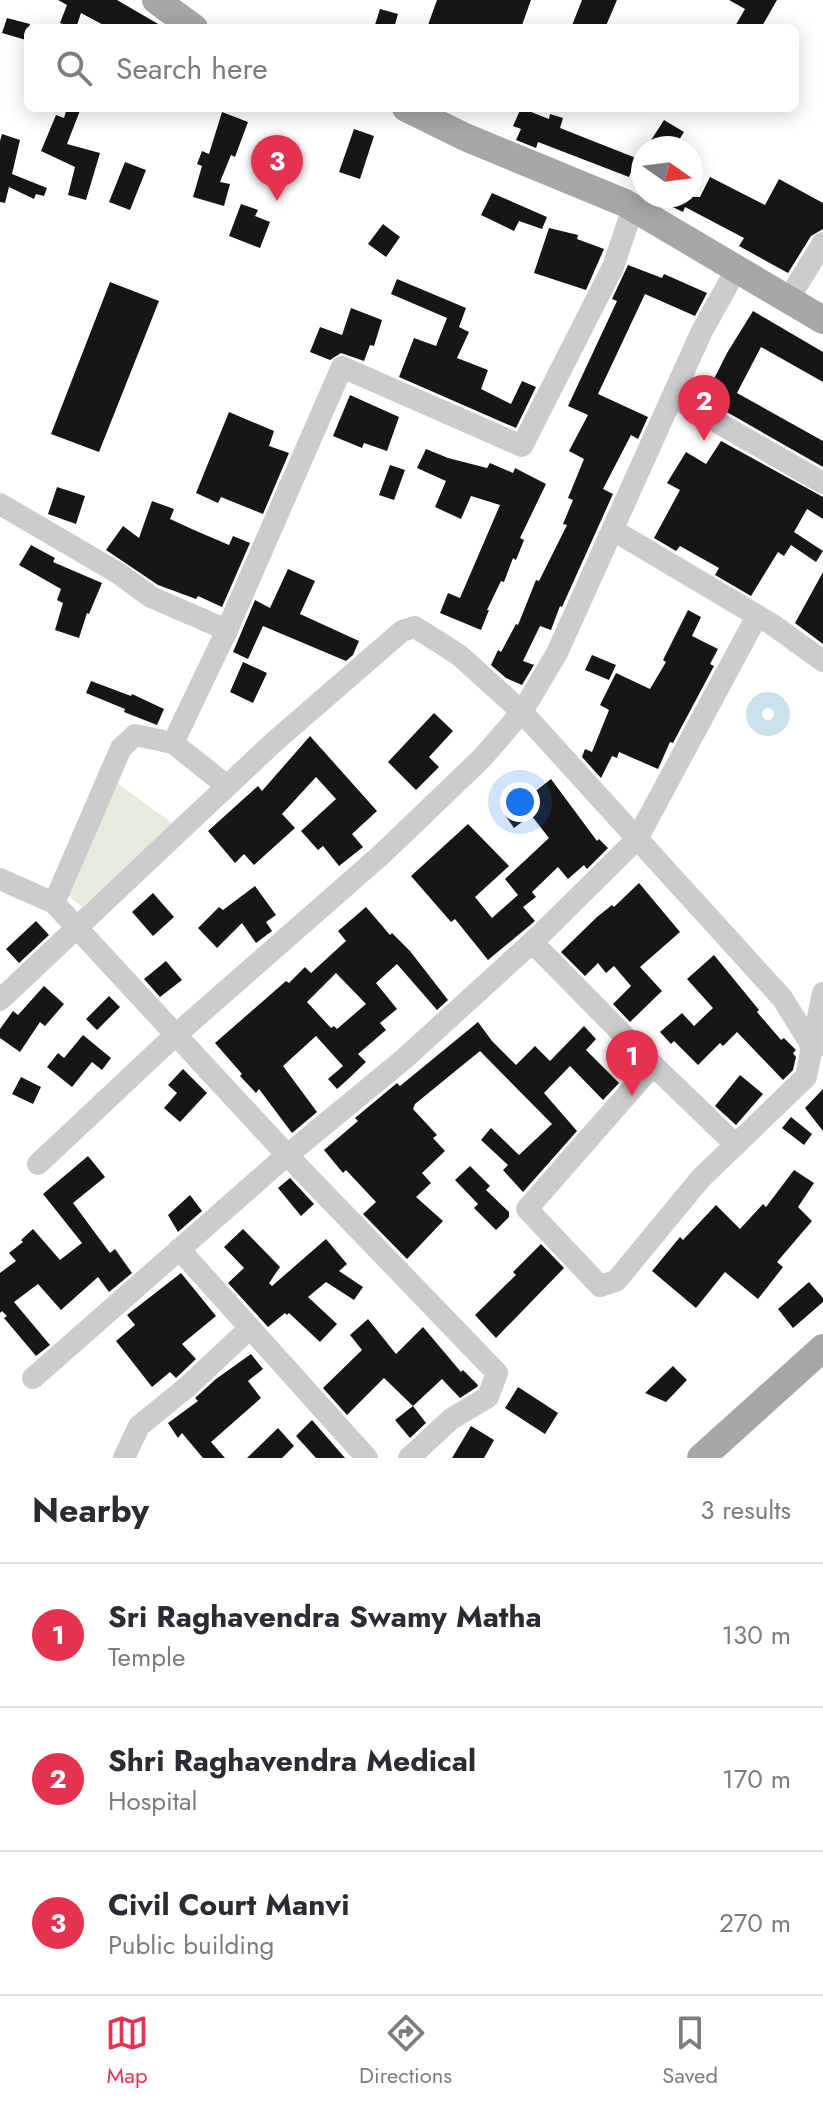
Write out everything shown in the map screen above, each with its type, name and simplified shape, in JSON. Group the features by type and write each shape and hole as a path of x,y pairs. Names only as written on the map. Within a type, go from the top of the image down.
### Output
{"main road":[{"path":"156,0 189,24"},
{"path":"414,112 465,137 631,207"},
{"path":"633,208 823,320"},
{"path":"701,1458 823,1348"}],"street":[{"path":"173,743 227,630 342,367 522,446 613,267 633,208"},
{"path":"789,298 823,243"},
{"path":"38,1164 177,1034 382,854 482,758 522,712 557,653 701,333 737,268"},
{"path":"673,397 823,483"},
{"path":"0,504 118,573 151,597 227,630"},
{"path":"613,530 757,616 823,661"},
{"path":"33,1378 287,1155 404,1059 532,942 637,839 757,616"},
{"path":"0,1000 227,786 402,631 415,627 459,655 522,712 782,998 818,1048"},
{"path":"54,903 121,748 135,735 173,743 227,786"},
{"path":"0,879 54,903 287,1155 497,1373 488,1397 451,1419 409,1458"},
{"path":"532,942 736,1145"},
{"path":"653,1065 527,1209 600,1286 616,1281 701,1178 806,1077 818,1048 823,993"},
{"path":"179,1249 367,1458"},
{"path":"131,1456 139,1426 187,1387 250,1328"}],"green space":[{"path":"117,783 172,823 82,907 66,894"}],"building":[{"path":"58,0 117,0 158,24 102,24 81,13 77,24 63,24 60,23 67,5"},
{"path":"437,0 531,0 522,24 428,24"},
{"path":"582,0 617,0 607,24 573,24"},
{"path":"729,0 777,0 763,24 736,24 745,9"},
{"path":"380,9 398,14 395,24 375,24"},
{"path":"7,18 30,24 24,24 24,39 2,33"},
{"path":"66,112 79,112 67,144 100,153 86,200 68,195 75,167 41,151 56,115 64,118"},
{"path":"222,112 248,122 235,157 231,155 220,182 230,184 224,206 193,197 202,166 197,164 202,151 209,154"},
{"path":"519,112 531,112 549,119 550,114 563,118 560,128 631,156 629,177 538,142 536,148 516,140 521,129 513,126"},
{"path":"664,120 684,132 682,136 654,136"},
{"path":"354,129 374,136 360,179 339,172"},
{"path":"2,134 20,140 12,174 47,188 44,196 36,194 34,199 9,187 5,203 0,202"},
{"path":"125,162 146,170 130,210 109,202"},
{"path":"710,177 765,205 779,179 823,203 823,229 811,236 788,273 739,246 744,238 687,208 703,208 703,191"},
{"path":"492,193 547,217 542,229 519,221 514,231 481,215"},
{"path":"241,204 258,210 255,216 270,222 260,248 229,236"},
{"path":"383,224 400,237 386,257 368,244"},
{"path":"549,228 578,235 577,239 604,249 586,290 534,273"},
{"path":"628,265 662,278 664,274 707,293 695,316 645,294 598,394 648,417 638,439 631,435 603,489 613,494 551,630 540,626 523,661 534,665 522,685 506,678 491,665 498,650 501,652 518,625 536,580 539,581 567,525 563,524 573,500 568,498 584,459 569,451 588,415 568,406 617,301 612,299"},
{"path":"397,279 466,308 459,327 469,332 457,358 488,370 481,389 511,404 522,381 536,387 516,428 399,377 414,338 436,346 447,318 391,294"},
{"path":"110,282 159,301 99,452 51,434"},
{"path":"351,308 382,320 374,346 370,345 364,361 341,353 330,360 310,352 320,327 342,335"},
{"path":"753,311 823,352 823,382 761,347 737,393 823,441 823,467 704,399"},
{"path":"350,395 399,417 387,451 364,443 362,448 333,436"},
{"path":"229,412 274,431 269,446 289,453 263,514 221,497 218,503 196,493"},
{"path":"721,441 823,497 823,519 807,509 794,532 823,551 816,562 791,545 784,556 778,552 751,596 715,575 719,568 680,546 676,551 654,538 680,490 667,483 686,452 706,464"},
{"path":"426,449 487,468 490,463 513,473 515,468 546,484 520,538 524,540 516,560 513,558 504,582 501,581 481,630 440,613 448,593 460,598 500,505 471,496 461,519 435,507 446,481 417,468"},
{"path":"390,465 405,470 394,500 379,495"},
{"path":"57,487 85,496 76,524 48,514"},
{"path":"152,501 174,509 170,519 229,545 233,536 250,543 222,607 198,596 196,599 158,585 106,550 123,526 139,538"},
{"path":"31,545 55,558 53,562 102,583 79,638 55,630 63,603 57,600 61,589 19,565"},
{"path":"288,569 315,581 300,614 359,641 353,655 346,661 263,626 248,659 233,652 255,600 270,608"},
{"path":"823,572 823,644 795,623"},
{"path":"688,610 701,617 692,636 718,649 710,664 714,666 658,769 619,752 617,758 612,756 601,778 582,757 585,749 592,752 609,710 600,705 616,673 650,689 666,662 663,660"},
{"path":"592,655 616,665 609,680 585,670"},
{"path":"243,662 267,673 253,703 230,692"},
{"path":"91,681 132,694 164,709 157,725 86,693"},
{"path":"434,713 453,731 429,757 439,767 416,790 388,762"},
{"path":"310,736 377,811 352,834 363,847 339,866 323,846 318,850 301,831 336,799 316,777 282,814 295,828 254,865 244,854 235,863 208,831 258,786 262,791"},
{"path":"551,779 597,841 599,839 608,848 587,869 584,865 568,879 558,867 532,892 536,897 523,907 535,921 488,960 455,919 451,922 411,876 468,824 509,866 475,897 492,918 518,895 505,879 549,838 531,815 514,828 505,815"},
{"path":"639,883 680,932 640,967 662,991 630,1022 613,1004 631,986 614,966 606,973 598,963 585,976 561,952"},
{"path":"255,886 276,915 266,922 272,931 256,943 242,923 217,948 198,928 219,907 223,910"},
{"path":"153,893 174,917 153,936 132,912"},
{"path":"366,907 390,935 392,933 410,951 448,1000 437,1010 397,964 376,983 397,1009 380,1023 386,1030 358,1054 366,1062 346,1081 337,1089 328,1079 343,1066 316,1036 283,1066 317,1112 292,1133 259,1089 256,1093 215,1043 305,967 311,973 346,941 338,931","holes":["336,973 366,1004 337,1029 334,1026 331,1028 307,1002"]},
{"path":"36,921 49,935 19,963 6,949"},
{"path":"714,955 781,1040 784,1038 796,1050 793,1053 796,1057 793,1070 783,1080 737,1032 723,1046 720,1043 698,1065 660,1032 682,1013 694,1026 713,1008 687,979"},
{"path":"166,961 182,980 160,997 144,979"},
{"path":"44,986 64,1004 45,1026 40,1022 20,1052 0,1038 0,1029 13,1011 18,1015"},
{"path":"109,996 120,1007 97,1030 86,1019"},
{"path":"478,1022 516,1065 535,1046 550,1061 584,1026 596,1039 586,1050 619,1083 603,1100 570,1066 544,1093 577,1131 523,1192 503,1170 508,1165 481,1140 491,1128 519,1155 552,1124 480,1051 415,1104 413,1109 437,1135 433,1138 445,1151 422,1173 431,1183 416,1197 443,1221 407,1259 363,1214 376,1202 346,1170 343,1173 324,1150 358,1121 355,1118 397,1083 400,1086"},
{"path":"83,1035 111,1058 102,1070 92,1062 72,1087 47,1067 58,1053 64,1058"},
{"path":"183,1069 207,1093 180,1122 164,1108 177,1093 168,1085"},
{"path":"740,1075 763,1094 736,1125 715,1106"},
{"path":"21,1077 41,1087 33,1104 12,1094"},
{"path":"823,1089 823,1131 805,1108"},
{"path":"791,1117 812,1134 804,1145 782,1128"},
{"path":"88,1156 105,1177 73,1203 110,1253 115,1249 132,1273 109,1292 98,1277 61,1310 38,1284 14,1302 50,1345 36,1356 4,1318 7,1316 2,1311 0,1313 0,1273 16,1261 9,1253 33,1229 60,1260 82,1243 43,1194"},
{"path":"470,1166 490,1186 486,1190 509,1212 509,1217 496,1230 474,1208 478,1204 455,1180"},
{"path":"794,1170 814,1183 798,1207 812,1221 777,1262 783,1267 758,1299 725,1272 696,1308 652,1271 680,1237 683,1240 716,1205 740,1229 763,1204 766,1207"},
{"path":"290,1178 314,1204 301,1216 278,1188"},
{"path":"190,1195 202,1211 178,1232 168,1215"},
{"path":"243,1229 280,1267 269,1283 272,1286 326,1239 347,1264 339,1271 363,1287 354,1300 326,1282 308,1297 337,1324 320,1342 289,1313 268,1327 228,1283 244,1268 224,1247"},
{"path":"541,1244 564,1268 496,1338 475,1315 516,1275 513,1272"},
{"path":"181,1273 216,1316 182,1344 196,1359 176,1378 170,1372 152,1387 116,1341 135,1325 127,1315"},
{"path":"809,1282 823,1302 793,1328 778,1309"},
{"path":"368,1319 396,1354 423,1327 477,1387 460,1398 442,1379 413,1406 384,1378 347,1415 323,1388 362,1350 350,1335"},
{"path":"251,1354 263,1369 248,1381 261,1398 211,1442 225,1458 203,1458 182,1433 178,1438 168,1423 198,1401 195,1398 216,1379"},
{"path":"673,1366 687,1380 666,1402 645,1393"},
{"path":"518,1387 558,1413 545,1434 505,1408"},
{"path":"413,1406 426,1423 410,1438 395,1420"},
{"path":"312,1420 345,1458 316,1458 296,1436"},
{"path":"471,1426 494,1440 484,1458 452,1458"},
{"path":"278,1428 294,1446 282,1458 247,1458"}],"waterway":[{"path":"768,700 778,704 782,714 778,724 768,728 758,724 754,714 758,704 768,700"}],"place":[{"name":"Civil Court Manvi","path":"277,201"},
{"name":"Shri Raghavendra Medical","path":"704,441"},
{"name":"Sri Raghavendra Swamy Matha","path":"632,1096"}]}
